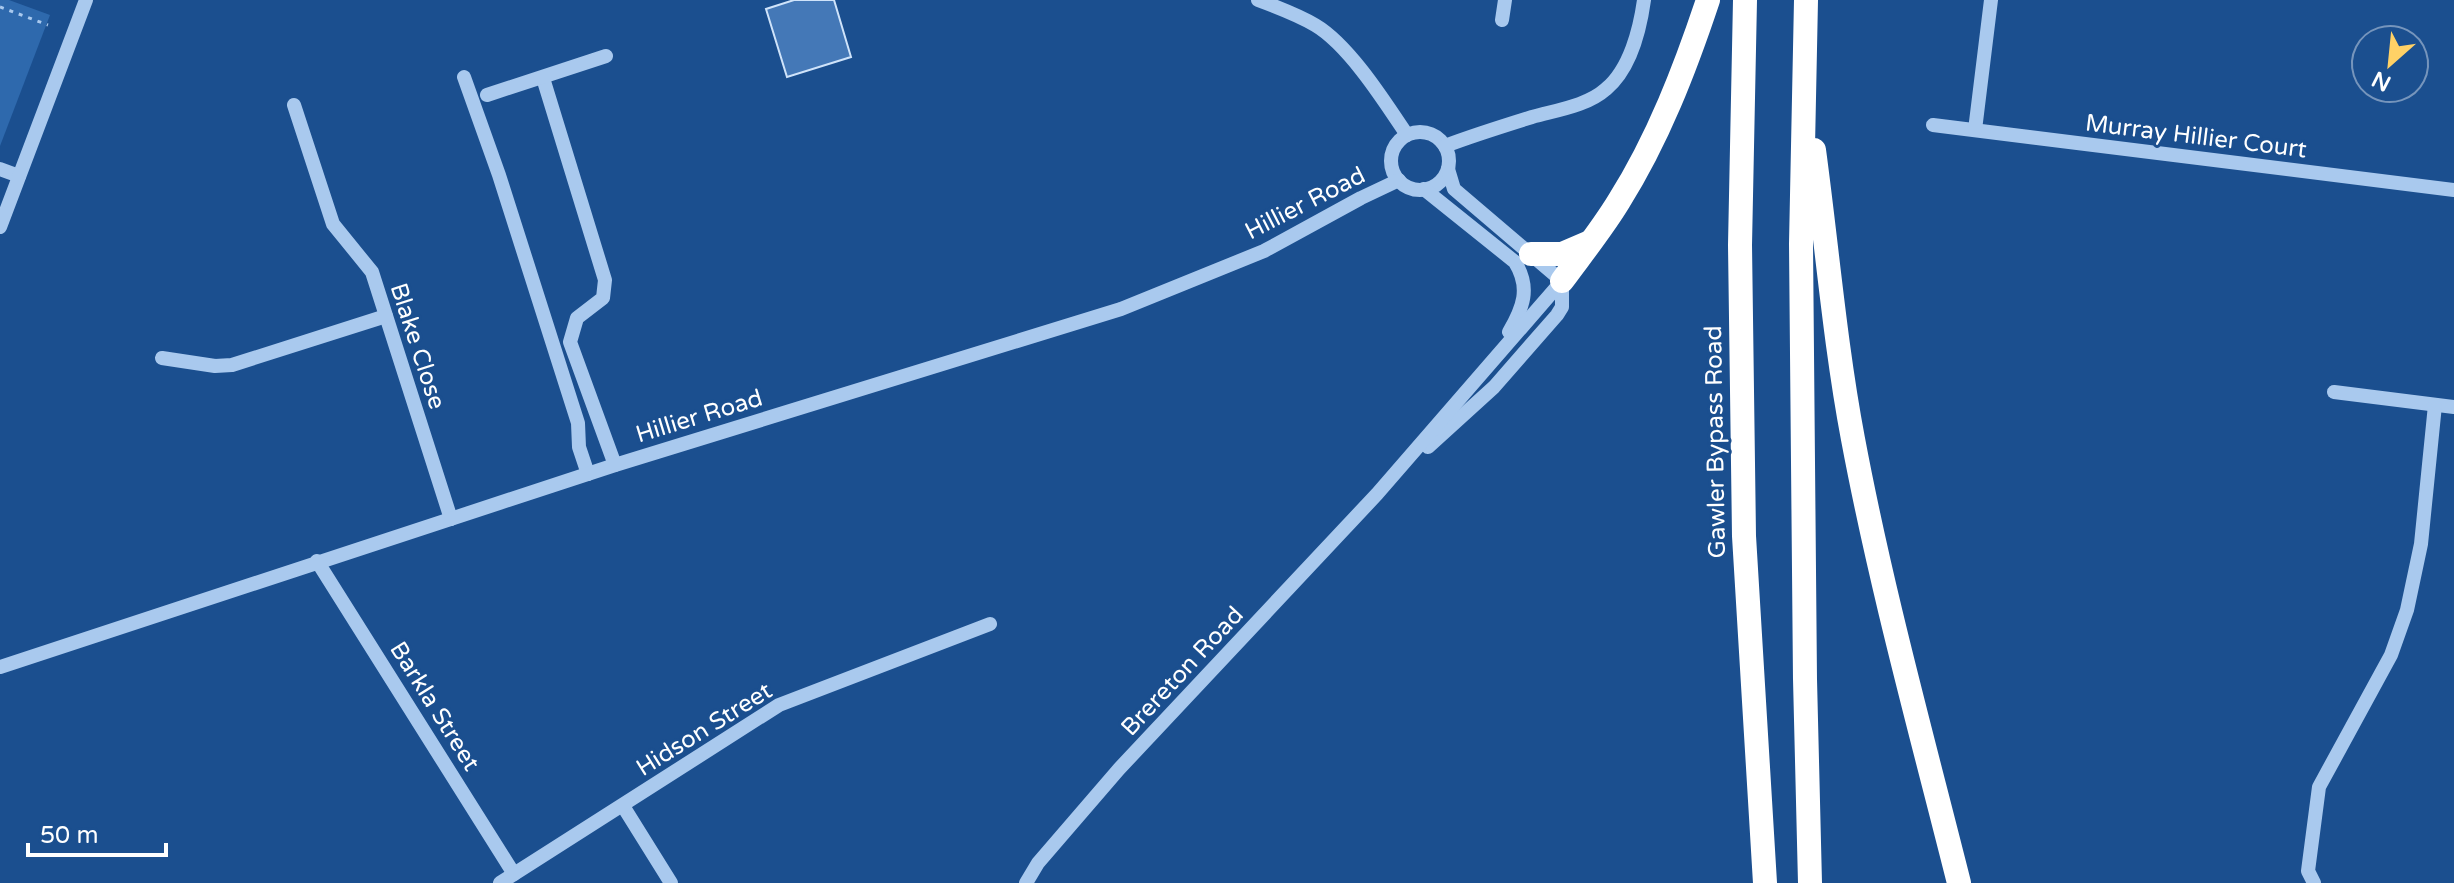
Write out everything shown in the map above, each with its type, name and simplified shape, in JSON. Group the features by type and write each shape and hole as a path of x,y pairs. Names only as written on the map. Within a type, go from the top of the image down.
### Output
{"highway":[{"path":"1562,281 1619,202 1643,158 1686,65 1708,0"},
{"name":"Gawler Bypass Road","path":"1745,0 1740,245 1744,506 1765,883"},
{"path":"1806,0 1801,244 1802,476 1810,883"},
{"path":"1804,68 1853,439 1878,558 1959,883"},
{"path":"1531,254 1562,254 1591,241"}],"street":[{"path":"0,227 86,0"},
{"path":"1258,0 1317,26 1343,50 1407,135"},
{"path":"1502,20 1505,0"},
{"path":"1445,146 1589,100 1606,89 1620,74 1640,23 1644,0"},
{"path":"1975,130 1991,0"},
{"path":"487,95 606,56"},
{"path":"464,77 499,175 578,423 579,447 588,474"},
{"path":"543,78 605,280 603,298 577,318 570,342 590,389 615,465"},
{"name":"Blake Close","path":"294,105 333,224 372,272 451,519"},
{"name":"Murray Hillier Court","path":"1933,125 2454,190"},
{"path":"1448,169 1439,183 1424,189 1406,186 1399,180 1391,164 1394,147 1415,132 1432,134 1445,146 1454,189 1562,281"},
{"path":"0,169 19,176"},
{"name":"Hillier Road","path":"0,667 615,465 1121,309 1264,251 1399,180"},
{"name":"Brereton Road","path":"1424,189 1515,262 1521,272 1525,292 1523,305 1491,364"},
{"name":"Brereton Road","path":"1026,883 1038,863 1119,769 1377,494 1562,281"},
{"name":"Brereton Road","path":"1377,494 1494,387 1540,336 1562,307 1562,281"},
{"path":"162,358 215,366 232,365 386,316"},
{"path":"2334,392 2454,407"},
{"path":"2314,883 2308,871 2319,787 2391,655 2407,610 2421,544 2435,405"},
{"name":"Barkla Street","path":"317,561 514,874"},
{"name":"Hidson Street","path":"500,883 779,705 990,624"},
{"path":"623,806 671,883"}],"path":[{"path":"0,7 48,25"}],"shaded area":[{"path":"0,0 9,0 50,15 0,146"}],"building":[{"path":"794,0 834,0 851,57 787,77 766,9"}]}
